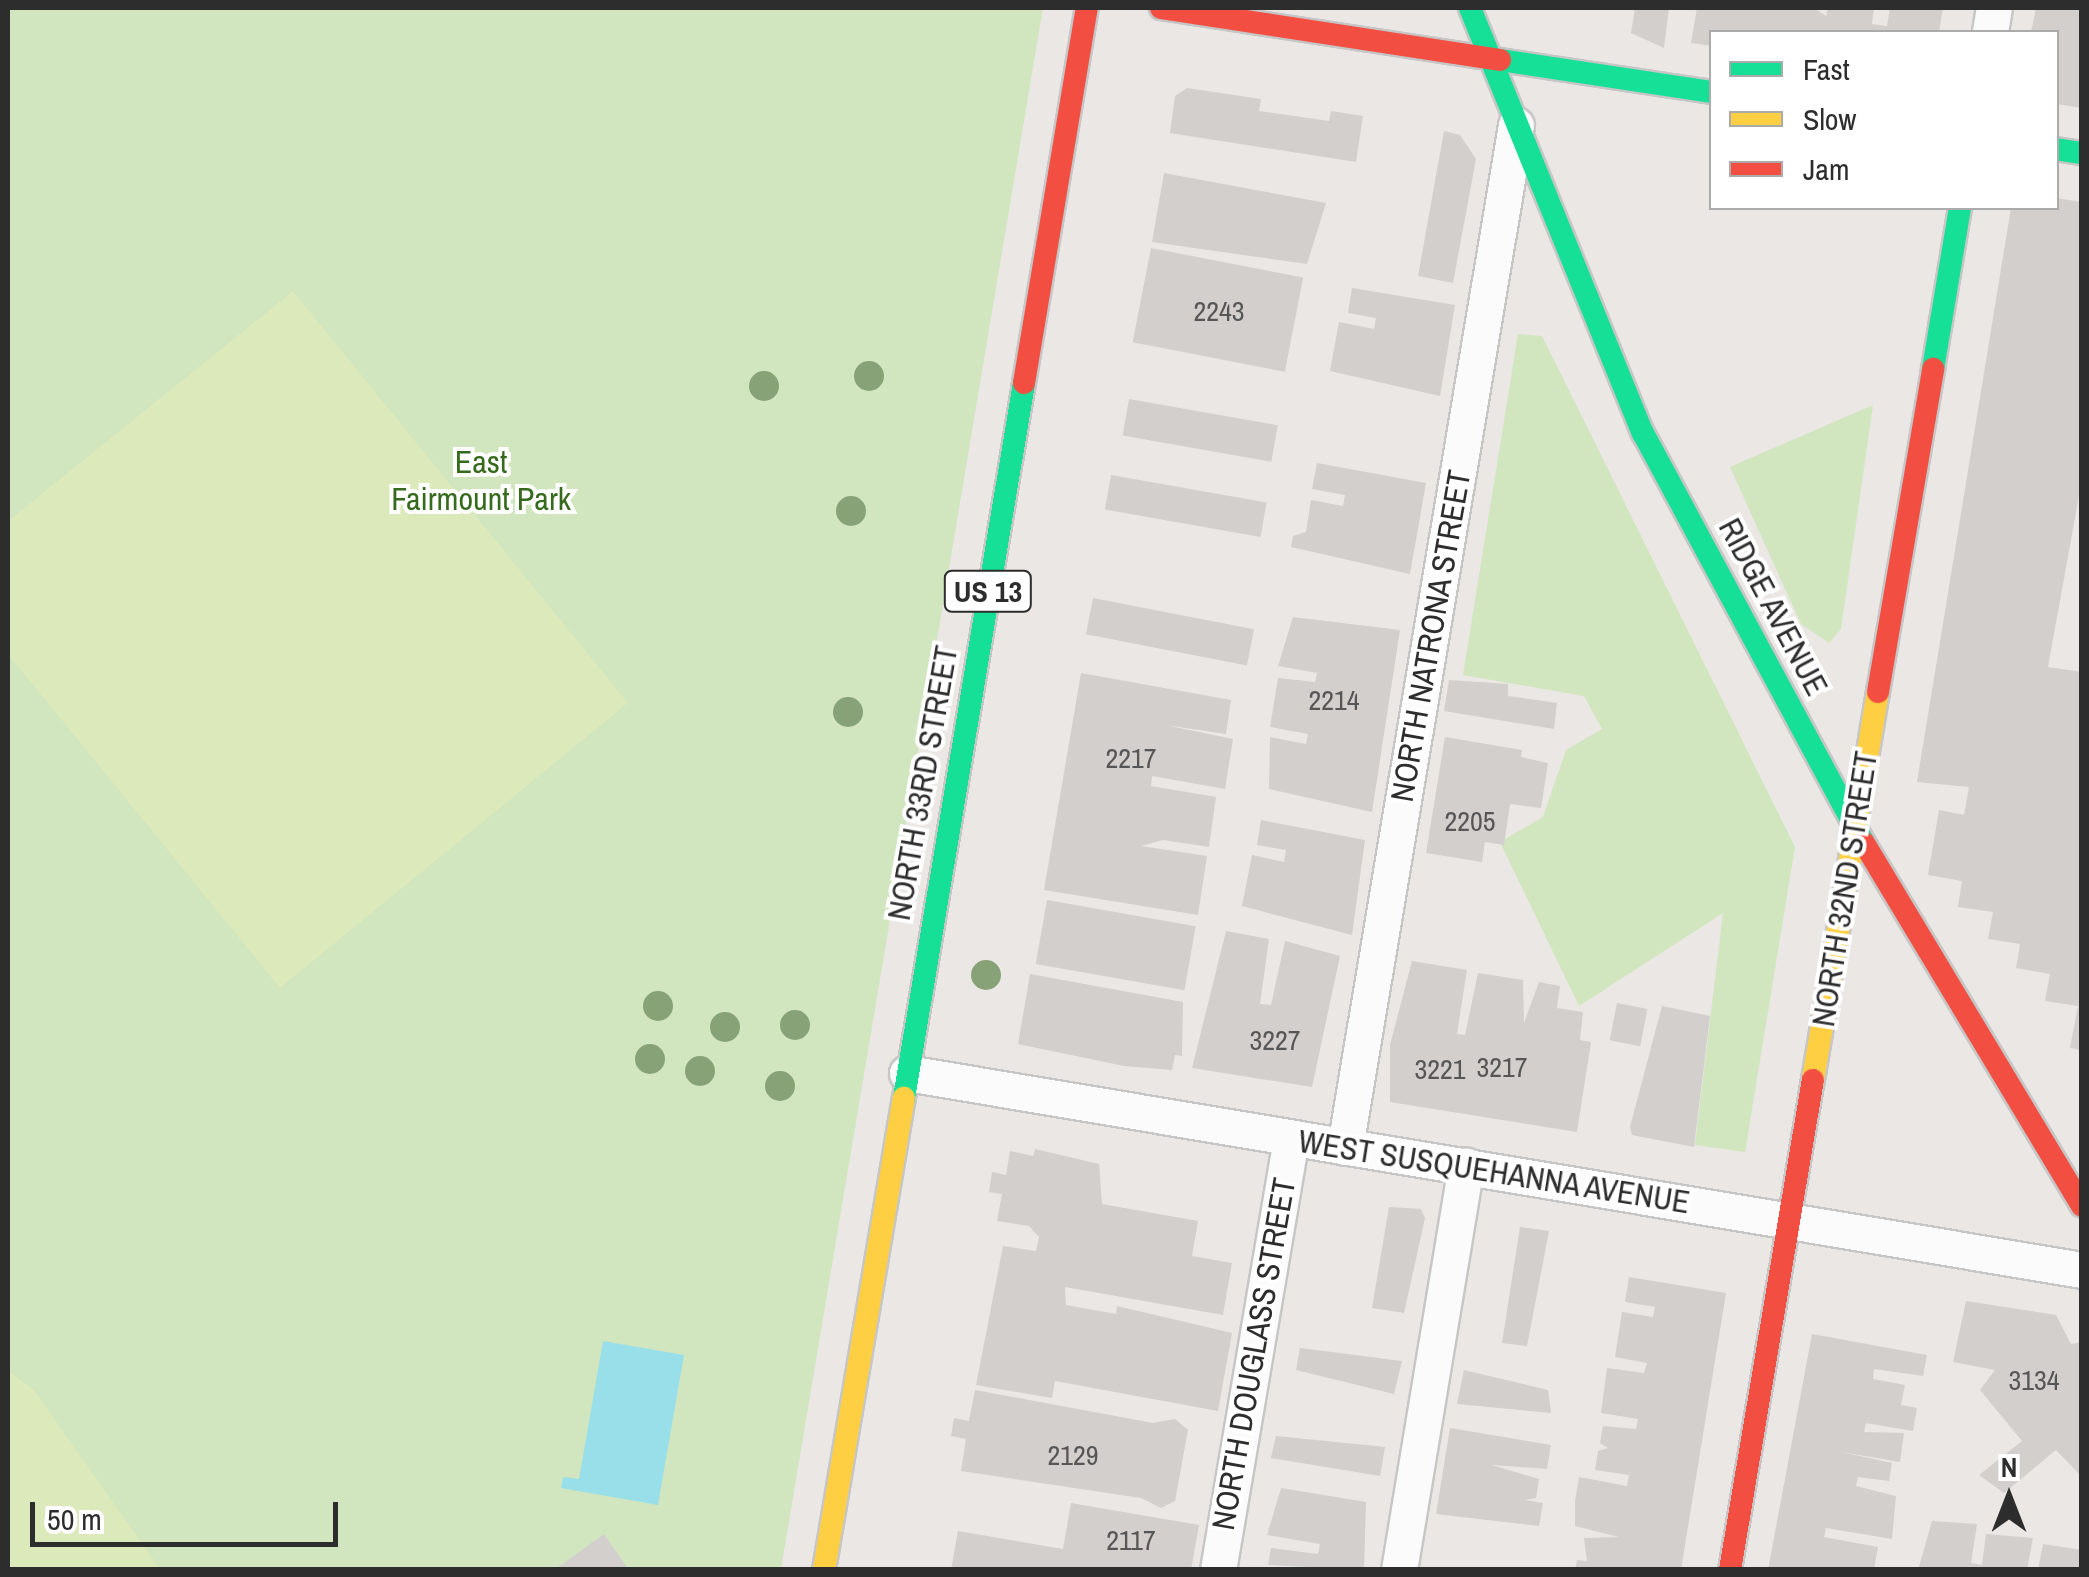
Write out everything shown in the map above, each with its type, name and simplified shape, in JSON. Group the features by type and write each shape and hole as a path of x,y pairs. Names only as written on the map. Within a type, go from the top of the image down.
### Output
{"street":[{"name":"NORTH 33RD STREET","path":"824,1570 1087,8"},
{"path":"1161,8 1709,92"},
{"name":"RIDGE AVENUE","path":"1470,8 1643,433 1855,828 2082,1206"},
{"name":"NORTH NATRONA STREET","path":"1345,1147 1516,124"},
{"name":"NORTH 32ND STREET","path":"1730,1570 1786,1220 1960,210"},
{"name":"WEST SUSQUEHANNA AVENUE","path":"907,1073 2082,1270"},
{"name":"NORTH DOUGLASS STREET","path":"1218,1570 1291,1138"},
{"path":"1399,1570 1466,1166"}],"green space":[{"name":"East Fairmount Park","path":"8,8 1043,8 781,1569 8,1570"},
{"path":"293,291 628,703 280,988 8,654 8,521"},
{"path":"1518,334 1542,336 1795,847 1745,1152 1695,1145 1723,913 1579,1006 1500,842 1543,817 1566,750 1602,729 1584,696 1463,675"},
{"path":"1873,405 1841,629 1829,643 1801,624 1730,467"},
{"path":"8,1371 34,1390 160,1569 8,1569"}],"water":[{"path":"603,1341 684,1355 658,1505 561,1488 563,1477 579,1479"}],"building":[{"path":"1635,8 1669,8 1664,48 1631,33"},
{"path":"1697,8 1814,8 1826,16 1828,8 1874,8 1872,24 1887,26 1890,8 1943,8 1939,30 1709,30 1709,46 1691,43"},
{"path":"2036,8 2082,8 2082,108 2059,104 2059,30 2031,30"},
{"path":"1187,88 1261,99 1259,111 1329,121 1331,111 1363,116 1356,162 1170,133 1175,96"},
{"path":"1444,131 1460,135 1476,159 1453,283 1418,276"},
{"path":"1164,173 1326,203 1307,264 1152,242"},
{"path":"2059,198 2082,202 2082,479 2048,667 2082,672 2082,1050 2070,1048 2078,1006 2045,1001 2050,974 2016,968 2020,944 1988,939 1993,912 1958,907 1962,881 1928,875 1939,810 1964,815 1969,787 1917,782 2011,210 2059,210"},
{"path":"1151,248 1303,278 1285,372 1133,342"},
{"path":"1352,288 1455,305 1440,396 1330,371 1339,322 1374,329 1376,318 1348,313"},
{"path":"1129,399 1278,425 1271,462 1123,435"},
{"path":"1317,463 1426,483 1410,574 1291,547 1293,536 1306,532 1311,500 1343,506 1345,495 1312,489"},
{"path":"1111,475 1267,502 1261,537 1105,509"},
{"path":"1093,598 1254,629 1247,666 1086,634"},
{"path":"1293,617 1400,630 1372,812 1269,789 1270,737 1306,744 1308,734 1270,727 1278,678 1315,682 1317,673 1278,666"},
{"path":"1081,673 1231,700 1226,734 1165,725 1233,739 1225,789 1152,776 1151,786 1216,797 1209,847 1163,840 1141,846 1207,856 1198,915 1044,890"},
{"path":"1449,680 1508,684 1508,696 1557,703 1554,729 1444,711"},
{"path":"1445,737 1522,750 1521,757 1548,763 1541,808 1510,804 1504,845 1485,842 1482,862 1426,853"},
{"path":"1261,820 1365,840 1352,935 1242,906 1252,855 1284,862 1286,850 1257,845"},
{"path":"1047,900 1196,926 1184,990 1036,964"},
{"path":"1226,931 1269,939 1260,1004 1271,1005 1285,941 1340,956 1312,1087 1192,1068"},
{"path":"1412,961 1467,970 1457,1034 1465,1035 1478,973 1523,980 1524,1023 1539,982 1560,986 1557,1008 1583,1012 1580,1040 1591,1042 1577,1132 1390,1102 1390,1045"},
{"path":"1030,974 1183,1002 1182,1056 1175,1055 1172,1070 1124,1066 1018,1044"},
{"path":"1617,1003 1647,1009 1640,1046 1610,1040"},
{"path":"1662,1006 1710,1016 1694,1147 1632,1135 1630,1127"},
{"path":"1035,1149 1099,1164 1102,1204 1198,1221 1192,1256 1232,1263 1223,1315 1065,1287 1066,1305 1116,1314 1117,1306 1232,1333 1218,1411 1055,1381 1052,1398 976,1385 1003,1246 1036,1251 1039,1237 1029,1226 997,1221 1002,1194 989,1192 992,1172 1006,1175 1010,1151 1033,1156"},
{"path":"1389,1207 1421,1209 1425,1218 1404,1313 1372,1308"},
{"path":"1520,1227 1549,1231 1527,1346 1502,1343"},
{"path":"1629,1277 1726,1293 1681,1570 1575,1570 1577,1560 1587,1561 1584,1538 1619,1537 1575,1526 1575,1501 1579,1477 1627,1486 1629,1475 1595,1470 1598,1451 1608,1448 1600,1443 1603,1426 1636,1429 1638,1419 1601,1413 1607,1368 1644,1373 1647,1363 1615,1357 1622,1312 1653,1317 1655,1307 1625,1302"},
{"path":"1966,1301 2056,1315 2071,1344 2082,1342 2082,1477 2056,1450 2004,1493 1979,1475 2022,1441 1980,1390 1995,1370 1953,1362"},
{"path":"1812,1334 1927,1355 1923,1376 1874,1369 1873,1379 1905,1385 1901,1405 1917,1408 1913,1431 1866,1423 1864,1432 1904,1433 1900,1462 1841,1452 1892,1463 1889,1481 1858,1477 1856,1486 1896,1496 1892,1539 1826,1528 1824,1537 1878,1547 1874,1570 1768,1570"},
{"path":"1300,1348 1402,1361 1394,1394 1296,1370"},
{"path":"1464,1370 1548,1390 1551,1413 1457,1404"},
{"path":"975,1390 1153,1423 1175,1419 1188,1430 1175,1501 1161,1508 1141,1498 961,1471 966,1439 951,1436 954,1418 969,1421"},
{"path":"1450,1428 1551,1445 1547,1469 1492,1465 1539,1479 1536,1498 1525,1500 1543,1503 1539,1526 1436,1514"},
{"path":"1276,1436 1385,1447 1380,1476 1271,1458"},
{"path":"1281,1488 1366,1502 1364,1570 1268,1565 1271,1548 1318,1554 1320,1544 1267,1535"},
{"path":"1071,1503 1199,1525 1191,1570 951,1570 958,1531 1063,1549"},
{"path":"1932,1521 1977,1524 1971,1563 1982,1565 1986,1534 2033,1538 2027,1570 1918,1570"},
{"path":"604,1534 629,1570 554,1570"},
{"path":"2043,1544 2082,1550 2082,1570 2038,1570"}],"traffic: fast":[{"path":"1470,8 1643,433 1864,843"},
{"path":"1500,60 1709,92"},
{"path":"2059,149 2082,153"},
{"path":"1933,369 1960,210"},
{"path":"904,1098 1024,383"}],"traffic: slow":[{"path":"1813,1080 1878,692"},
{"path":"824,1570 904,1098"}],"traffic: jam":[{"path":"1024,383 1087,8"},
{"path":"1161,8 1500,60"},
{"path":"1878,692 1933,369"},
{"path":"1864,843 2082,1206"},
{"path":"1730,1570 1813,1080"}]}
